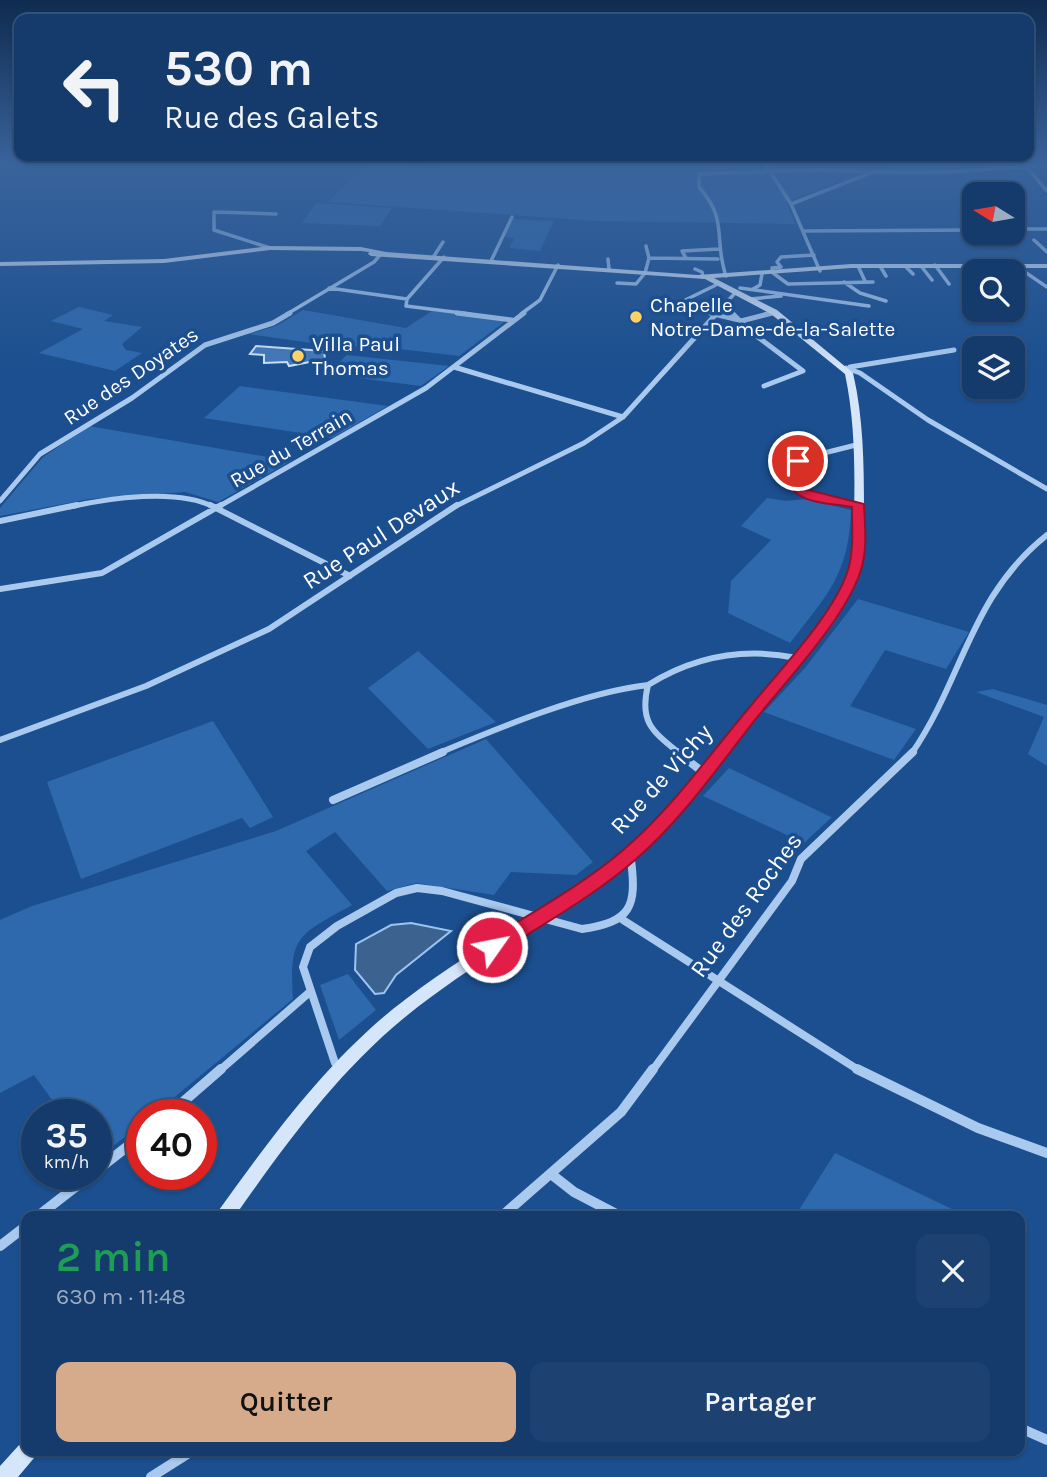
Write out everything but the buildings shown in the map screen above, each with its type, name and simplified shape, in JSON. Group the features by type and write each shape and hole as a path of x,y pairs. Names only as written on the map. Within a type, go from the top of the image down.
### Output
{"street":[{"path":"223,233 270,248"},
{"path":"491,261 504,233"},
{"path":"721,233 718,259 726,276"},
{"path":"805,233 824,282"},
{"path":"1034,240 1047,251"},
{"path":"434,256 443,242"},
{"path":"617,282 636,284 645,273 649,258 646,246"},
{"path":"0,264 164,261 270,248 351,248 377,253 705,277 818,271 858,266 962,265"},
{"path":"685,257 682,251 719,249"},
{"name":"Rue des Doyates","path":"0,501 40,454 132,398 205,345 273,323 370,264 377,253"},
{"path":"814,255 781,257 777,262 781,267 772,268 773,274 788,285 873,282"},
{"path":"444,257 407,299 406,306 512,320"},
{"path":"649,258 718,259"},
{"path":"608,259 609,269"},
{"name":"Rue du Terrain","path":"0,589 102,573 426,388 540,300 558,265"},
{"path":"935,265 948,284"},
{"path":"858,266 865,281"},
{"path":"880,266 886,276"},
{"path":"905,266 912,274"},
{"path":"921,266 932,280"},
{"path":"1025,266 1047,266"},
{"path":"695,269 716,285 751,294 793,296 869,306"},
{"path":"1025,272 1047,287"},
{"path":"751,294 762,282 762,274"},
{"path":"737,275 738,290"},
{"path":"844,281 860,293 886,301"},
{"path":"671,307 716,285"},
{"path":"328,288 407,299"},
{"name":"Rue Paul Devaux","path":"0,740 166,678 269,629 455,506 584,443 623,418 738,290"},
{"path":"751,294 793,296"},
{"path":"751,294 848,373 868,378 937,426 1047,489"},
{"path":"687,301 717,316 740,320 774,313"},
{"path":"723,309 803,371 764,386"},
{"path":"709,325 750,331"},
{"path":"848,373 954,350"},
{"path":"454,367 623,418"},
{"path":"848,373 868,378"},
{"name":"Rue de Vichy","path":"229,1211 298,1117 340,1067 370,1037 448,976 627,857 659,828 830,617 854,571 859,547 856,445 848,373"},
{"path":"856,445 819,452 798,461 788,478 790,485 807,496 858,504"},
{"path":"0,521 70,505 185,496 217,509 349,576"},
{"name":"Rue des Roches","path":"508,1211 621,1112 792,881 801,859 910,756 934,713 974,628 1006,573 1023,552 1047,535"},
{"path":"333,800 482,734 622,688 648,685 666,673 706,656 726,653 797,658"},
{"path":"648,685 643,705 644,716 652,729 704,773"},
{"path":"623,920 631,907 635,888 631,860 627,857"},
{"path":"340,1067 335,1063 303,967 310,947 337,926 396,893 417,888 442,891 582,929 623,920 849,1065 978,1128 1047,1153"},
{"path":"186,1099 311,990"},
{"path":"112,1159 126,1148"},
{"path":"551,1174 575,1192 611,1211"},
{"path":"45,1211 72,1190"},
{"path":"0,1246 21,1230"},
{"path":"1025,1430 1047,1440"},
{"path":"4,1477 23,1456"},
{"path":"152,1477 184,1456"},
{"path":"152,1477 160,1477"}],"shaded area":[{"path":"506,233 548,233 540,251 510,248 514,238 504,237"},
{"path":"79,307 113,315 104,321 142,327 122,344 126,350 142,353 115,371 39,353 83,329 51,321"},
{"path":"303,310 406,328 432,311 499,318 504,322 459,356 358,344 353,349 249,334 276,326"},
{"path":"347,355 449,366 421,386 326,374"},
{"path":"240,386 388,406 332,438 204,418"},
{"path":"89,426 291,461 218,502 185,492 89,499 0,516 0,508 43,457"},
{"path":"767,498 786,501 806,499 851,510 846,551 841,567 825,596 790,643 728,613 731,581 771,540 741,526"},
{"path":"858,599 969,632 946,669 885,650 850,706 916,729 894,760 764,712 805,668"},
{"path":"418,651 496,722 428,749 368,688"},
{"path":"993,689 1047,705 1047,766 1028,754 1044,717 976,692"},
{"path":"213,721 273,817 250,828 242,818 81,879 47,782"},
{"path":"486,739 593,862 576,875 511,872 494,895 416,883 387,891 335,832 306,851 352,905 320,923 301,939 293,961 293,999 172,1099 126,1099 126,1136 112,1147 112,1099 51,1099 34,1075 0,1093 0,920 32,906 276,831"},
{"path":"729,768 832,817 804,843 703,796"},
{"path":"411,923 451,931 396,975 384,993 375,994 355,970 356,944 391,925"},
{"path":"348,974 376,1010 339,1040 320,985"},
{"path":"835,1153 956,1211 798,1211"}],"place":[{"name":"Chapelle Notre-Dame-de-la-Salette","path":"636,317"},
{"name":"Villa Paul Thomas","path":"298,356"}],"route":[{"path":"492,947 588,886 627,857 659,828 830,617 845,594 859,547 858,504 807,496 797,491 790,485 788,478 798,461"}]}
